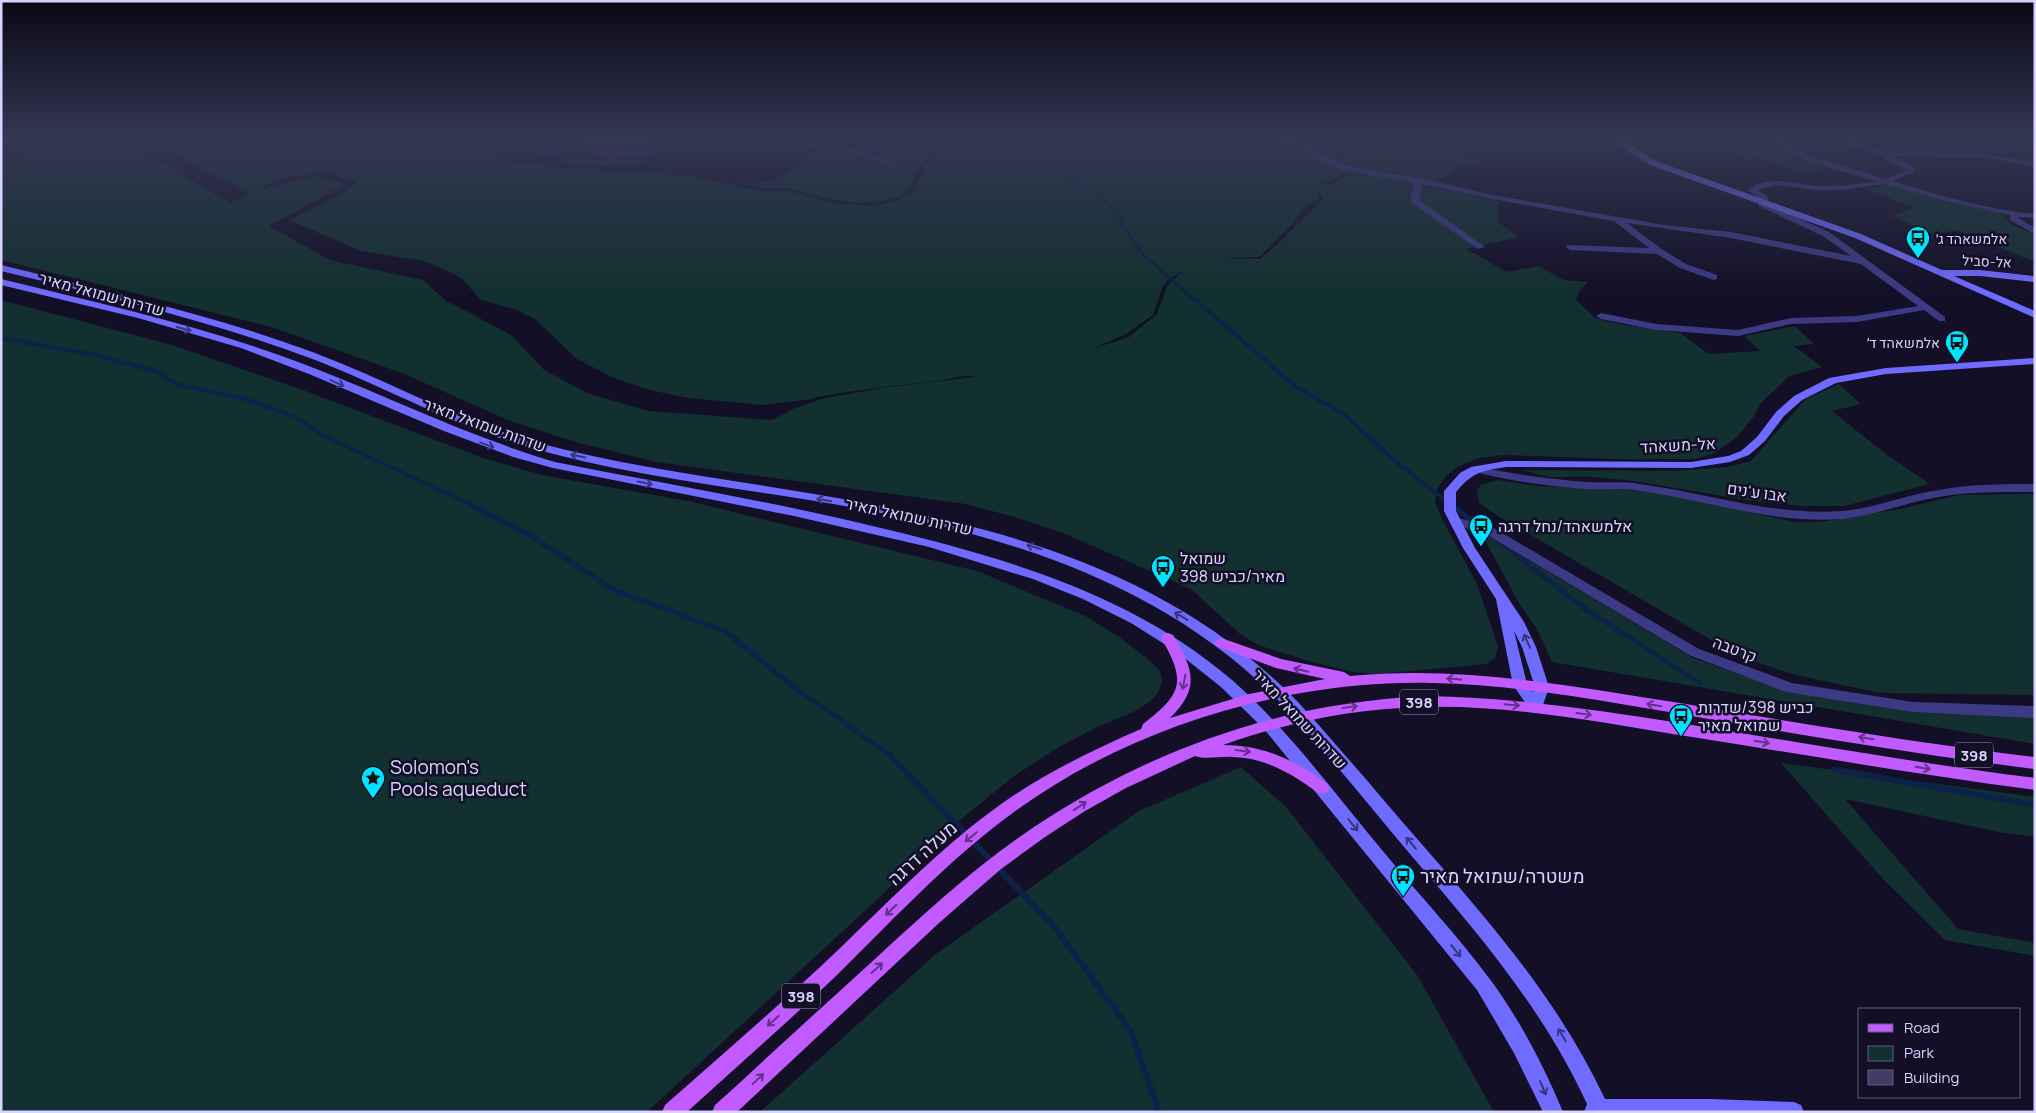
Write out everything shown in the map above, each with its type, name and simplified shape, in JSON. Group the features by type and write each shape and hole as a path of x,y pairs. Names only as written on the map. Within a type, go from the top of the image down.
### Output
{"main road":[{"path":"1728,190 1858,236 1937,273 2035,315"},
{"name":"שדרות שמואל מאיר","path":"1,268 222,326 294,348 480,426 537,446 636,468 909,515 994,535 1079,563 1114,578 1155,600 1221,643 1254,669 1302,716 1517,968 1555,1023 1583,1071 1598,1111 1710,1109 1794,1112"},
{"name":"אל-סביל","path":"1937,273 1980,273 2035,279"},
{"name":"שדרות שמואל מאיר","path":"1,282 142,317 245,347 304,368 438,427 521,457 562,467 824,518 1002,562 1095,598 1119,610 1168,638 1224,680 1269,725 1482,984 1512,1028 1535,1071 1553,1112"},
{"name":"אל-משאהד","path":"1542,687 1524,634 1455,521 1449,499 1450,491 1464,475 1475,469 1506,464 1657,465 1714,462 1730,459 1745,453 1761,440 1780,414 1798,398 1833,380 1886,371 2035,362"},
{"name":"אל-משאהד","path":"1500,596 1520,685 1536,707"},
{"path":"1138,736 1172,708 1185,684 1185,666 1168,638"},
{"path":"1221,643 1263,660 1300,670 1366,679"},
{"name":"398","path":"1247,701 1280,693 1366,679 1432,678 1542,687 1924,747 2035,762"},
{"path":"1536,707 1542,687"},
{"name":"מעלה דרגה","path":"672,1112 821,977 926,876 1009,807 1053,778 1103,751 1138,736 1209,711 1247,701"},
{"name":"398","path":"722,1112 954,898 997,862 1039,832 1112,786 1177,754 1302,716 1393,702 1500,704 1536,707 2035,784"},
{"path":"1177,754 1234,750 1259,753 1279,760 1303,773 1322,788"}],"street":[{"path":"1416,190 1415,200 1481,247"},
{"path":"1462,190 1617,219 1731,235 1861,261"},
{"path":"1752,190 1765,198 1762,204 1826,234 1942,319"},
{"path":"1915,190 1958,202 2014,214 2035,216"},
{"path":"2014,214 2013,218 2016,221 2035,232"},
{"path":"1617,219 1683,266 1714,277"},
{"path":"1570,247 1658,250"},
{"path":"1601,316 1656,327 1738,333 1791,321 1857,319 1925,306"},
{"name":"אבו ע'נים","path":"1475,469 1497,474 1585,485 1639,487 1752,510 1806,515 1841,515 1878,510 1904,501 1934,494 1985,488 2035,488"},
{"name":"קרטבה","path":"1455,521 1488,530 1694,652 1791,688 1914,707 2035,712"}],"green space":[{"path":"1,190 207,190 230,203 250,194 242,190 335,190 269,226 330,260 423,280 445,300 511,335 544,370 587,393 649,411 772,420 793,409 821,399 881,388 975,377 961,376 938,381 847,392 813,399 762,405 689,398 649,390 612,377 577,359 535,319 514,309 481,300 461,278 446,270 424,261 361,251 289,220 347,190 757,190 789,191 832,203 871,206 890,203 910,194 913,190 1318,190 1318,199 1304,208 1293,223 1259,257 1217,258 1260,259 1279,243 1323,199 1319,190 1446,190 1498,201 1498,222 1519,237 1466,249 1507,272 1538,266 1564,280 1588,282 1580,290 1576,300 1595,318 1618,324 1680,333 1709,354 1761,351 1744,336 1795,326 1814,344 1794,346 1822,367 1789,376 1761,403 1754,416 1737,437 1715,453 1695,459 1614,459 1503,455 1479,458 1457,467 1445,477 1437,489 1435,502 1443,521 1476,582 1498,646 1495,658 1486,664 1378,674 1353,672 1308,661 1258,645 1240,634 1191,589 1063,533 1018,518 966,504 656,462 579,443 510,421 402,373 271,327 1,260","holes":["1183,271 1167,286 1157,314 1129,337 1092,349 1126,334 1153,315 1163,286 1169,279"]},
{"path":"794,190 907,190 904,195 874,202 860,203 833,200"},
{"path":"1868,190 1907,190 1941,200 1983,207 2001,213 2011,224 2035,235 2035,262 1957,230 1933,234 1892,216 1915,208"},
{"path":"1,300 172,345 300,389 483,458 542,475 688,501 977,571 1085,616 1119,637 1160,671 1162,681 1158,693 1149,702 1133,712 1097,727 1059,747 1014,776 932,843 882,895 647,1112 1,1112"},
{"path":"1839,384 1861,404 1832,411 1887,455 1930,484 1844,506 1801,506 1746,500 1634,481 1593,477 1548,477 1522,470 1673,471 1728,467 1751,461 1806,399"},
{"path":"1497,480 1537,486 1629,490 1665,494 1795,522 1820,522 1900,509 1959,495 2035,494 2035,695 1880,693 1795,675 1739,656 1498,516 1479,503 1477,489 1483,484"},
{"path":"1480,531 1691,657 1780,689 1913,712 2035,716 2035,744 1552,662 1537,629 1519,603"},
{"path":"1781,763 2035,797 2035,837 1999,832 1845,799 1958,929 2035,943 2035,956 1945,940 1884,880"},
{"path":"1241,767 1287,808 1417,975 1494,1112 760,1112 936,954 1139,811"}],"waterway":[{"path":"1089,190 1112,208 1141,252 1193,299"},
{"path":"1192,297 1296,387 1344,414 1390,457 1452,505"},
{"path":"1,338 95,355 156,371 176,384 245,399 295,417 322,435 472,505"},
{"path":"469,504 533,537 614,590 725,631 795,688 889,754 905,771"},
{"path":"1450,504 1479,526"},
{"path":"1497,540 1588,611 1700,683"},
{"path":"1834,769 1844,771"},
{"path":"904,770 1053,925 1131,1031 1159,1112"},
{"path":"1837,770 2035,805"}],"place":[{"name":"אלמשאהד ג׳","path":"1918,259"},
{"name":"אלמשאהד ד׳","path":"1957,363"},
{"name":"אלמשאהד/נחל דרגה","path":"1481,547"},
{"name":"שמואל מאיר/כביש 398","path":"1163,588"},
{"name":"כביש 398/שדרות שמואל מאיר","path":"1681,737"},
{"name":"Solomon's Pools aqueduct","path":"373,799"},
{"name":"משטרה/שמואל מאיר","path":"1403,897"}]}
